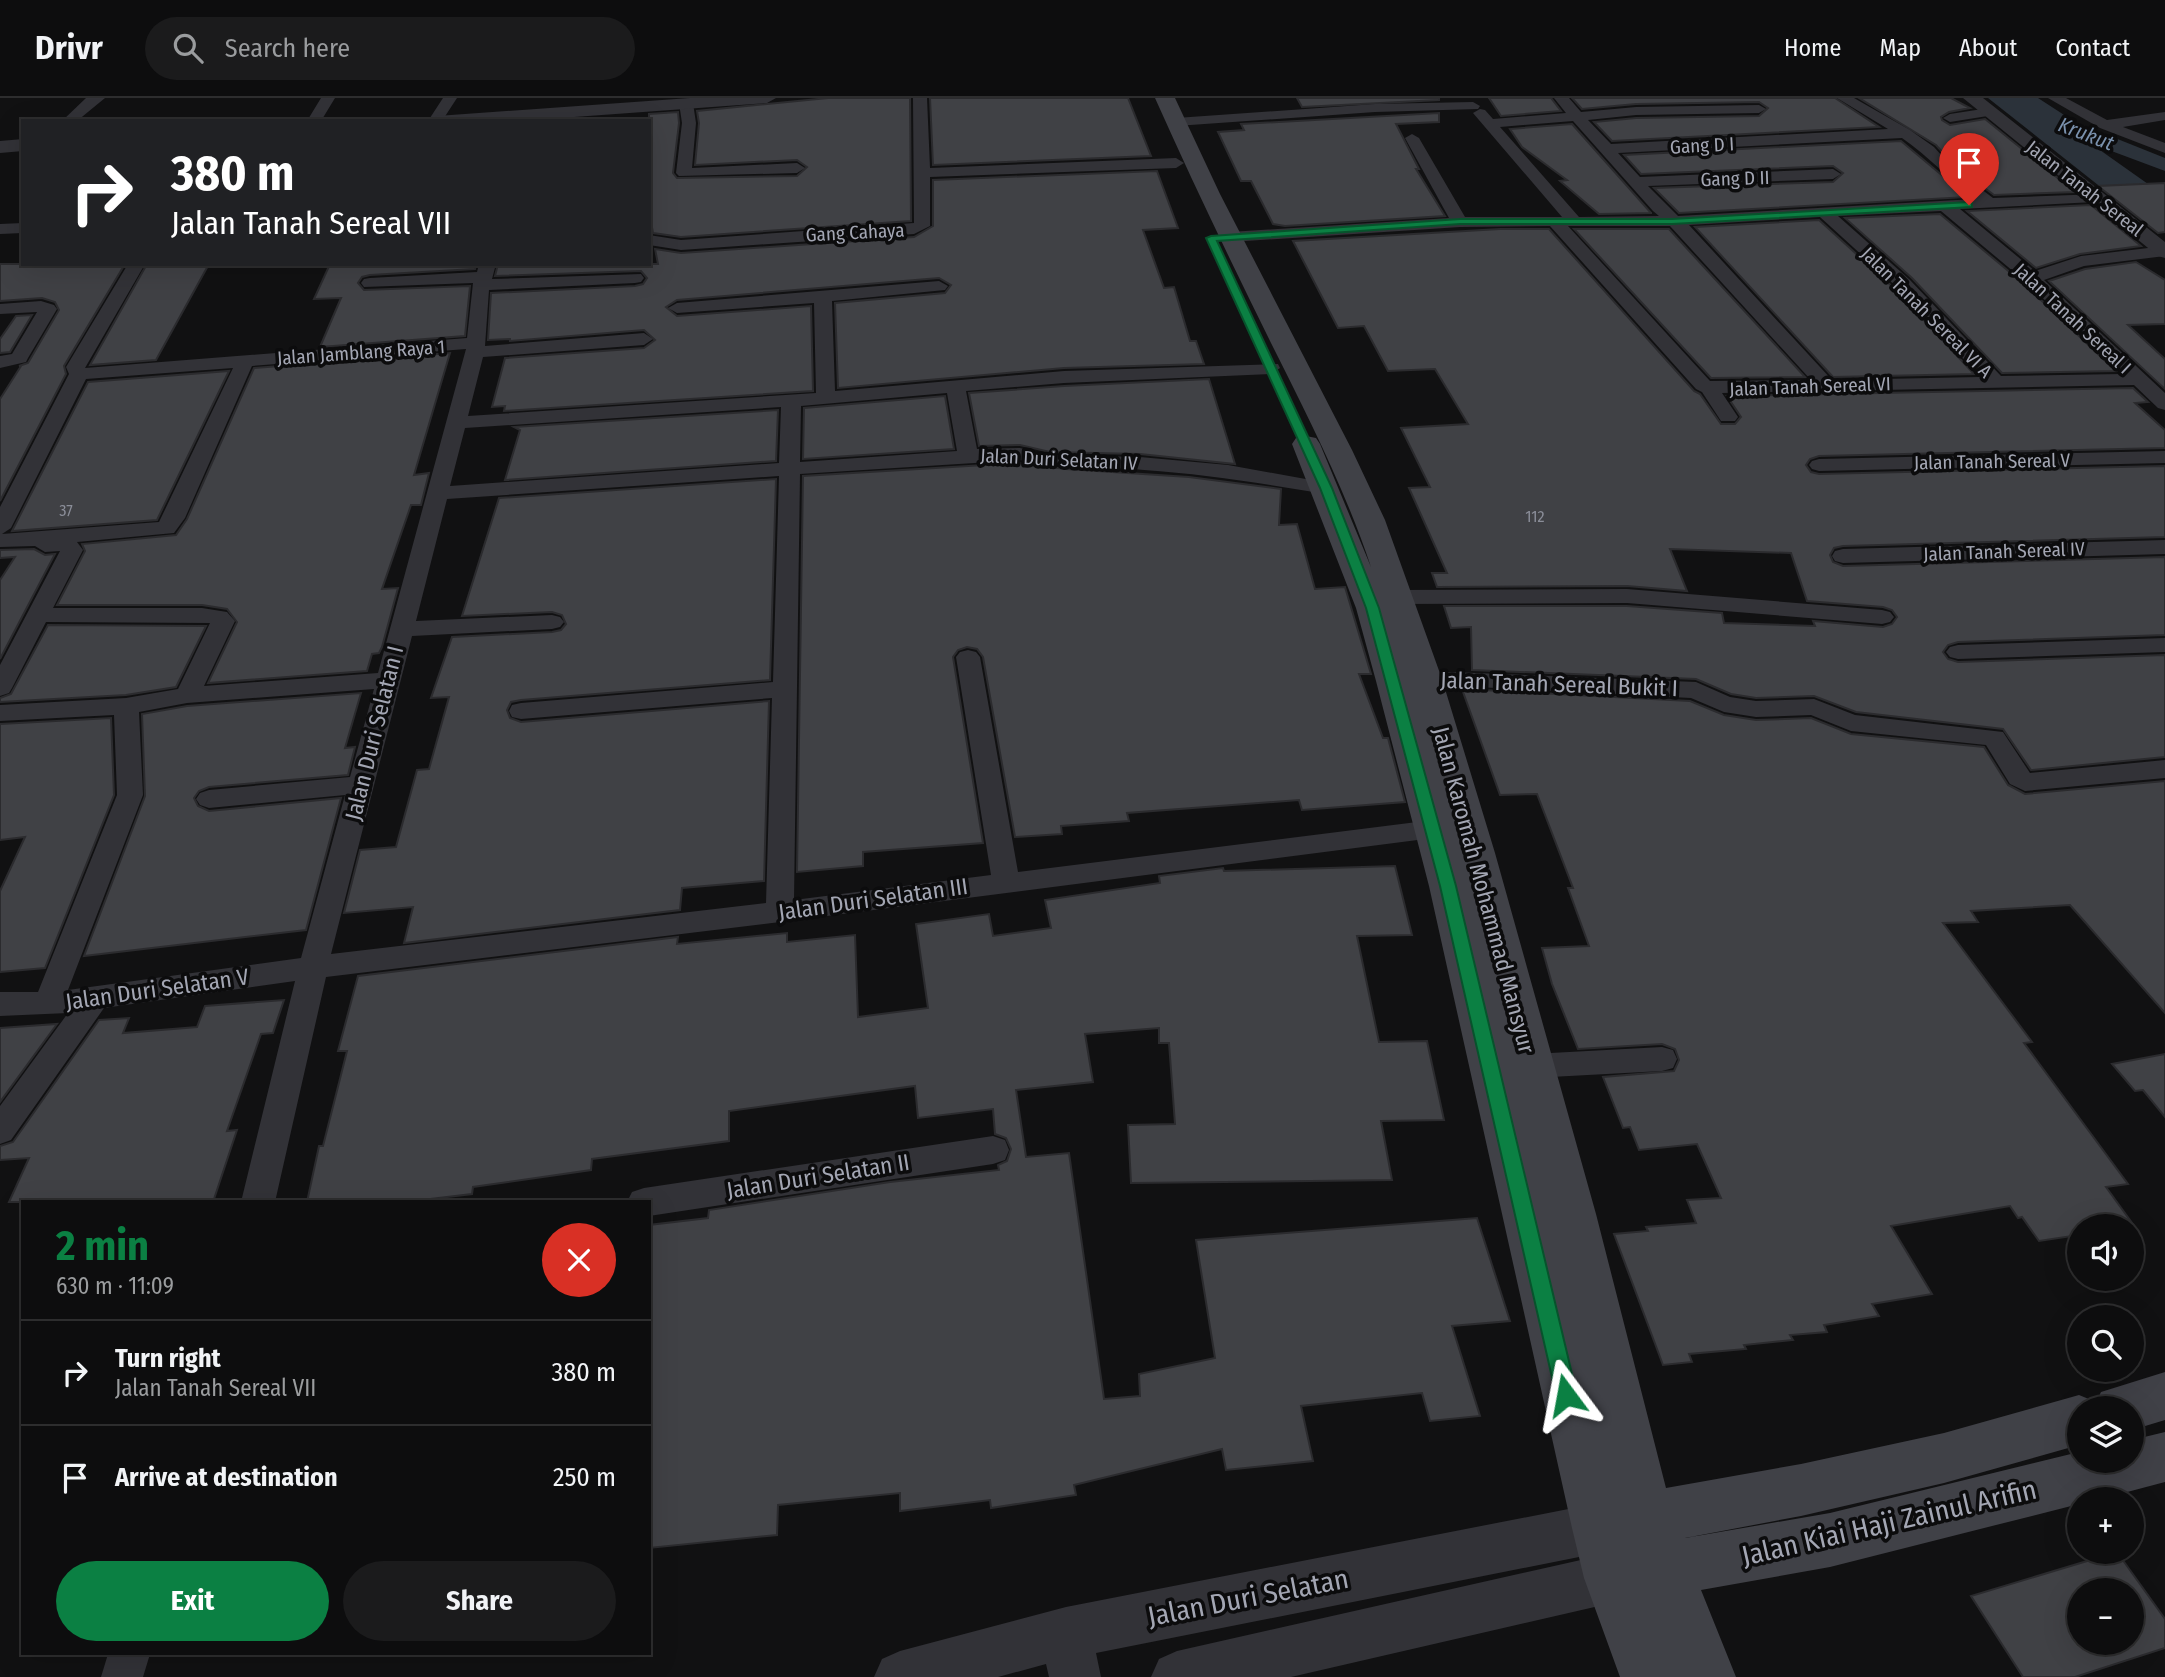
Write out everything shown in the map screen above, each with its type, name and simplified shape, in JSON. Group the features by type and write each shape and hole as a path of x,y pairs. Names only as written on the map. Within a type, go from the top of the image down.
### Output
{"main road":[{"path":"1147,98 1176,163 1220,237"},
{"path":"1166,98 1220,237"},
{"name":"Jalan Karomah Mohammad Mansyur","path":"1220,237 1271,368 1304,410 1326,488 1432,759 1630,1548"},
{"name":"Jalan Karomah Mohammad Mansyur","path":"1220,237 1304,410 1370,520 1425,679 1432,759"},
{"name":"Jalan Karomah Mohammad Mansyur","path":"1451,828 1532,1066 1573,1214 1630,1548"},
{"path":"2144,1402 2165,1396"},
{"name":"Jalan Kiai Haji Zainul Arifin","path":"1630,1548 1801,1490 1944,1458 2067,1423"},
{"name":"Jalan Kiai Haji Zainul Arifin","path":"1630,1548 1830,1540 2165,1457"},
{"path":"1944,1458 1975,1506"},
{"path":"1630,1548 1649,1677"},
{"path":"1630,1548 1707,1677"}],"street":[{"path":"71,119 87,103 98,98"},
{"path":"315,119 327,98"},
{"path":"437,119 450,98"},
{"path":"494,119 616,103 686,103 767,98"},
{"path":"920,98 922,173 1176,163"},
{"path":"1561,98 1672,222 1685,230 1825,384"},
{"path":"1745,98 1813,155 1871,212"},
{"path":"1844,98 1929,150 1947,170 1990,203"},
{"name":"Jalan Tanah Sereal","path":"1972,98 2094,197 2138,225 2164,251"},
{"path":"2055,98 2105,125 2165,148"},
{"path":"1176,122 1470,102 1575,222"},
{"path":"686,103 689,123 684,173 797,168"},
{"path":"1489,124 1636,111 1768,117"},
{"path":"1950,118 1989,112"},
{"path":"2105,125 2165,116"},
{"name":"Gang D I","path":"1609,149 1905,133"},
{"path":"1412,138 1460,222"},
{"path":"0,147 21,145"},
{"name":"Gang Cahaya","path":"651,240 666,240 681,245 920,228 922,173"},
{"name":"Gang D II","path":"1636,182 1842,183"},
{"path":"1220,237 1460,222 1672,222 2094,197"},
{"name":"Jalan Tanah Sereal I","path":"1947,207 2032,278 2165,404"},
{"name":"Jalan Tanah Sereal VI A","path":"1826,214 1903,284 1996,382"},
{"name":"Jalan Tanah Sereal VI","path":"1554,221 1703,385 1709,388 2139,379"},
{"path":"2138,225 2165,224"},
{"path":"0,229 21,228"},
{"path":"2032,278 2081,261 2164,251"},
{"path":"0,528 79,374 75,367 137,266"},
{"path":"370,283 484,275 635,278"},
{"name":"Jalan Duri Selatan I","path":"258,1200 313,967 458,423 476,347 484,275"},
{"path":"677,309 939,286"},
{"path":"823,297 826,398"},
{"path":"0,309 41,306 48,309 19,358 0,362"},
{"name":"Jalan Jamblang Raya 1","path":"79,374 476,347 644,339"},
{"name":"Jalan Jamblang Raya 1","path":"0,540 8,542 166,528 174,518 245,362"},
{"path":"458,423 826,398 1064,377 1271,368"},
{"path":"955,386 968,454"},
{"path":"1709,388 1728,417"},
{"path":"780,912 791,400"},
{"name":"Jalan Duri Selatan IV","path":"438,493 968,454 1020,454 1050,461 1140,463 1228,471 1326,488"},
{"name":"Jalan Tanah Sereal V","path":"1819,465 2165,457"},
{"path":"0,547 70,546 72,550 7,667 0,688"},
{"name":"Jalan Tanah Sereal IV","path":"1843,556 2165,547"},
{"path":"1395,597 1628,596 1882,617"},
{"path":"37,615 219,617 223,621 187,695"},
{"path":"401,629 552,622"},
{"path":"1958,652 2165,645"},
{"path":"968,657 1006,882"},
{"name":"Jalan Tanah Sereal Bukit I","path":"1425,679 1696,690 1724,704 1756,709 1814,707 1851,723 1994,738 2015,776 2025,782 2165,769"},
{"path":"0,713 126,706 187,695 388,680"},
{"path":"521,711 786,690"},
{"path":"48,1004 130,795 126,706"},
{"path":"209,799 361,785"},
{"name":"Jalan Duri Selatan III","path":"313,967 1451,828"},
{"name":"Jalan Duri Selatan V","path":"0,1004 48,1004 313,967"},
{"path":"0,1131 95,998"},
{"path":"1532,1066 1662,1059"},
{"name":"Jalan Duri Selatan II","path":"651,1201 993,1150"},
{"path":"1177,1677 1630,1548"},
{"name":"Jalan Duri Selatan","path":"900,1677 1070,1655 1630,1548"},
{"path":"122,1677 129,1655"}],"water":[{"name":"Krukut","path":"1988,98 2038,98 2075,122 2165,158 2165,171 2090,143 2165,196 2117,200"}],"building":[{"path":"828,98 910,98 911,221 681,237 653,233 649,114 678,112 673,173 677,178 797,176 807,167 797,160 695,165 699,123 697,111"},
{"path":"930,98 1128,98 1151,156 933,165"},
{"path":"1297,98 1439,98 1439,100 1302,107"},
{"path":"1489,98 1551,98 1561,111 1501,116"},
{"path":"1572,98 1835,98 1879,127 1612,141 1594,122 1636,118 1759,116 1768,108 1759,102 1636,104 1582,109"},
{"path":"1859,98 1951,98 1970,108 1949,112 1941,117 1942,120 1950,125 1985,119 2075,192 1994,195 1954,165 1936,145"},
{"path":"1439,113 1439,122 1396,124 1419,169 1416,169 1445,216 1285,226 1273,224 1251,181 1241,181 1218,132 1244,130 1241,124"},
{"path":"1572,124 1652,213 1599,214 1560,181 1567,180 1522,147 1510,129"},
{"path":"1901,141 1968,197 1679,213 1654,188 1833,182 1843,173 1833,166 1641,174 1624,155"},
{"path":"1157,171 1178,228 1143,230 1164,288 1174,287 1190,341 1196,341 1204,364 1064,368 838,388 835,303 945,293 951,285 939,278 677,300 666,307 677,316 811,306 813,391 504,411 505,406 492,407 505,358 644,348 655,340 644,330 510,341 488,340 491,293 635,286 643,284 647,278 641,271 495,276 498,266 651,266 658,264 655,249 681,253 914,237 933,226 933,180"},
{"path":"2165,183 2165,232 2158,233 2098,186"},
{"path":"2091,205 2141,246 2080,254 2036,268 1967,211"},
{"path":"1940,214 2024,284 2116,371 2002,373 1912,278 1845,218"},
{"path":"1819,220 1896,290 1974,374 1833,377 1695,227"},
{"path":"1500,229 1549,229 1694,391 1700,394 1721,424 1735,424 1741,417 1727,396 2133,388 2148,402 2135,403 2165,430 2165,448 1819,456 1810,459 1806,465 1811,472 1819,474 2165,466 2165,537 1843,546 1834,548 1830,555 1833,562 1843,566 2165,557 2165,635 1958,642 1948,645 1943,652 1948,659 1958,662 2165,655 2165,757 2031,770 2003,729 1856,712 1814,696 1756,698 1731,694 1696,679 1472,670 1471,627 1451,628 1444,606 1627,606 1722,613 1724,623 1815,626 1813,621 1883,627 1892,624 1897,617 1892,610 1883,607 1807,601 1791,553 1670,549 1687,591 1627,586 1437,587 1432,573 1447,573 1409,488 1430,487 1401,428 1468,424 1435,369 1388,371 1364,326 1338,328 1293,241"},
{"path":"1574,229 1669,229 1805,377 1711,378"},
{"path":"2136,262 2165,280 2165,324 2128,325 2165,359 2165,389 2049,281 2085,269"},
{"path":"0,264 124,266 64,366 66,374 0,501 0,399 19,366 28,363 59,310 55,302 42,298 0,301"},
{"path":"146,266 208,266 156,360 90,365"},
{"path":"329,266 476,266 475,269 370,275 362,277 358,283 364,290 470,286 465,336 320,347 341,298 314,299"},
{"path":"32,315 10,352 0,353 0,339 16,316"},
{"path":"450,353 414,475 429,473 421,505 411,505 382,589 398,588 382,647 379,653 372,654 367,671 208,683 237,622 227,609 202,605 57,605 85,551 82,544 176,535 187,519 254,368"},
{"path":"229,371 157,520 12,531 88,382"},
{"path":"1209,379 1235,464 1140,454 1050,452 1020,445 979,446 969,393 1064,386"},
{"path":"945,396 954,449 803,459 804,408"},
{"path":"778,410 776,461 505,480 520,430 514,427"},
{"path":"1020,463 1066,469 1189,477 1281,489 1279,525 1297,524 1315,589 1345,587 1371,674 1359,674 1383,738 1388,738 1405,802 1302,810 1299,800 1127,813 1129,821 1061,826 1062,834 1015,837 983,657 977,649 967,647 958,650 953,657 983,843 863,852 863,866 797,872 803,476"},
{"path":"776,479 770,680 521,700 511,702 507,710 510,718 521,722 769,701 764,881 682,888 680,910 404,943 413,907 344,913 360,850 396,847 417,770 429,769 449,697 431,698 452,637 552,632 561,630 566,624 562,615 552,612 462,616 499,498"},
{"path":"34,549 45,555 55,554 0,659 0,580 15,557 0,558 0,550"},
{"path":"48,625 206,626 176,687 126,695 0,702 0,698 11,694"},
{"path":"1462,689 1690,701 1724,715 1756,720 1811,718 1851,734 1984,747 2008,785 2025,794 2165,781 2165,1013 2070,905 1971,911 1978,922 1943,923 2032,1042 2024,1043 2128,1184 2106,1187 2126,1214 2067,1214 2067,1237 2039,1241 2022,1217 2018,1218 2010,1206 1891,1226 1932,1294 1872,1304 1879,1316 1824,1325 1827,1332 1790,1335 1793,1340 1744,1345 1746,1349 1689,1354 1692,1362 1663,1365 1614,1234 1648,1231 1646,1227 1696,1223 1687,1200 1721,1198 1697,1144 1639,1150 1630,1127 1623,1128 1603,1077 1674,1071 1679,1060 1675,1049 1662,1044 1578,1049 1552,984 1542,948 1589,946 1568,888 1573,888 1537,794 1500,795"},
{"path":"361,693 345,748 355,747 348,775 209,787 199,791 194,798 198,806 209,811 341,798 306,930 84,956 145,796 142,714 187,706"},
{"path":"111,718 114,795 45,968 0,972 0,891 25,837 0,840 0,724"},
{"path":"1395,866 1412,935 1357,936 1379,1042 1427,1041 1444,1120 1381,1121 1392,1180 1131,1183 1128,1125 1175,1124 1169,1043 1159,1043 1159,1028 1085,1034 1093,1082 1016,1090 1026,1157 1069,1153 1104,1399 1140,1396 1139,1374 1215,1358 1196,1240 1477,1218 1510,1321 1452,1326 1480,1416 1430,1421 1422,1393 1301,1406 1313,1461 1226,1470 1222,1449 1074,1485 1076,1495 991,1508 990,1500 900,1511 900,1493 778,1505 777,1535 651,1548 651,1225 708,1218 709,1210 890,1182 999,1170 998,1165 1007,1161 1011,1149 1006,1138 995,1134 993,1109 918,1118 915,1086 729,1111 729,1141 592,1159 591,1170 473,1187 472,1194 422,1200 307,1200 319,1146 323,1146 347,1051 338,1051 358,976 678,937 677,944 787,933 787,942 855,935 858,1017 928,1008 916,924 989,914 993,936 1051,928 1045,900 1160,883 1159,876 1223,868 1224,871"},
{"path":"284,1000 273,1033 261,1034 227,1131 237,1130 214,1200 9,1202 29,1158 0,1160 0,1146 13,1142 99,1020 129,1018 123,1033 197,1027 205,1006"},
{"path":"57,1024 0,1102 0,1028"},
{"path":"2165,1054 2165,1117 2143,1090 2135,1091 2112,1064"},
{"path":"2077,1564 2126,1564 2136,1578 2067,1578 2067,1655 2143,1655 2075,1677 2023,1677 1971,1596"},
{"path":"2144,1590 2165,1619 2165,1648 2144,1655"}],"route":[{"path":"1566,1395 1448,886 1372,608 1326,488 1211,238 1460,222 1672,222 1969,205"}]}
